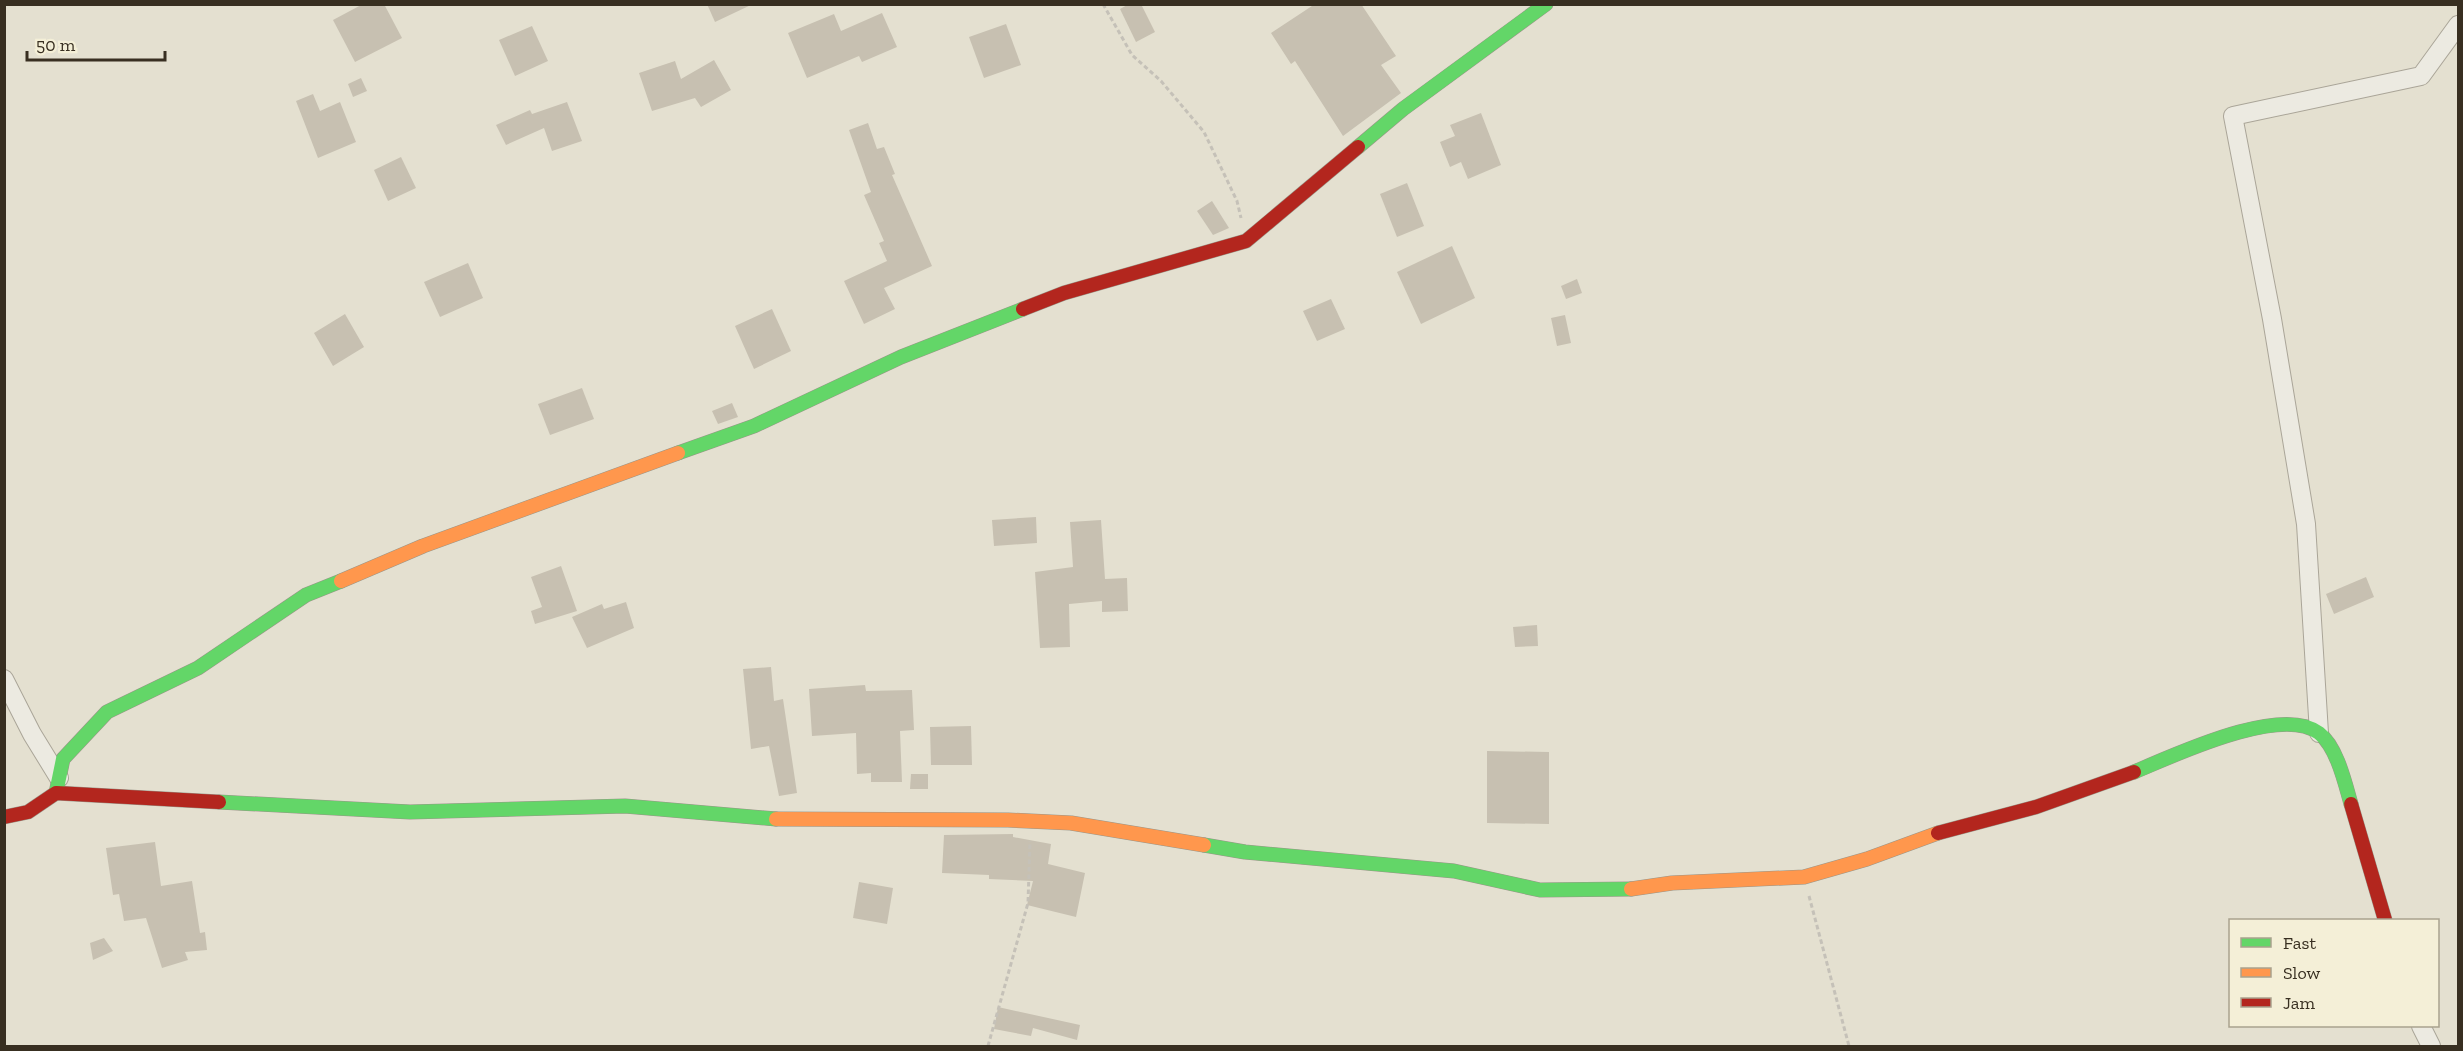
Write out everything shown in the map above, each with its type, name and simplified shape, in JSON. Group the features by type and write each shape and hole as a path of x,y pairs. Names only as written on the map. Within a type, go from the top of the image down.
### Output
{"street":[{"path":"4,817 28,812 57,785 63,759 107,712 198,668 306,595 423,546 754,426 901,357 1064,293 1246,241 1403,109 1546,4"},
{"path":"2384,919 2339,763 2319,733 2306,524 2272,319 2233,116 2421,76 2458,25"},
{"path":"4,679 57,785"},
{"path":"57,785 410,812 625,806 802,820 1071,823 1245,852 1454,871 1540,890 1626,890 1672,882 1804,877 1867,859 1936,834 2036,807 2123,777 2212,740 2262,727 2296,724 2319,733"},
{"path":"2421,1027 2431,1047"}],"path":[{"path":"1103,4 1132,55 1161,81 1204,132 1237,201 1246,241"},
{"path":"988,1047 1028,903 1030,821"},
{"path":"1804,877 1850,1047"}],"building":[{"path":"363,4 384,4 402,38 355,62 333,20"},
{"path":"707,4 753,4 715,22"},
{"path":"1129,4 1141,4 1155,32 1136,42 1120,9"},
{"path":"1315,4 1361,4 1396,56 1381,65 1401,93 1343,136 1295,61 1291,64 1271,33"},
{"path":"882,13 897,47 862,62 859,56 807,78 788,33 834,14 841,31"},
{"path":"1006,24 1021,65 984,78 969,37"},
{"path":"532,26 548,61 515,76 499,40"},
{"path":"714,60 731,90 701,107 695,98 652,111 639,73 675,61 681,79"},
{"path":"361,78 367,91 353,97 348,84"},
{"path":"313,94 320,111 340,102 356,142 318,158 296,101"},
{"path":"567,102 582,141 552,151 544,128 506,145 496,125 530,110 532,114"},
{"path":"1481,113 1501,165 1468,179 1461,162 1450,167 1440,142 1455,136 1450,125"},
{"path":"868,123 877,149 884,147 895,174 892,175 932,266 884,288 895,309 864,324 844,281 887,261 879,243 884,241 864,195 871,192 849,130"},
{"path":"401,157 416,188 388,201 374,170"},
{"path":"1407,183 1424,226 1397,237 1380,194"},
{"path":"1212,201 1229,228 1213,235 1197,211"},
{"path":"1452,246 1475,298 1421,324 1397,272"},
{"path":"468,263 483,298 440,317 424,282"},
{"path":"1577,279 1582,293 1566,299 1561,286"},
{"path":"1331,299 1345,329 1317,341 1303,311"},
{"path":"772,309 791,351 754,369 735,326"},
{"path":"345,314 364,347 333,366 314,333"},
{"path":"1565,315 1571,343 1557,346 1551,318"},
{"path":"582,388 594,419 550,435 538,404"},
{"path":"732,403 738,417 718,424 712,411"},
{"path":"1036,517 1037,543 994,546 992,520"},
{"path":"1101,520 1105,579 1127,578 1128,611 1102,612 1102,601 1069,604 1070,647 1040,648 1035,572 1073,567 1070,522"},
{"path":"561,566 577,611 535,624 531,611 542,607 531,577"},
{"path":"2366,577 2374,597 2334,614 2326,594"},
{"path":"626,602 634,628 587,648 572,617 602,604 604,609"},
{"path":"1537,625 1538,646 1515,647 1513,627"},
{"path":"771,667 774,701 783,699 797,793 779,796 769,746 751,749 743,669"},
{"path":"865,685 866,691 912,690 914,730 900,731 902,782 871,782 871,773 857,774 856,733 812,736 809,689"},
{"path":"971,726 972,765 931,765 930,727"},
{"path":"1487,751 1549,752 1549,824 1487,823"},
{"path":"911,774 928,774 928,789 910,789"},
{"path":"1013,834 1013,837 1051,844 1048,864 1085,873 1076,917 1027,905 1033,881 989,879 989,875 942,873 944,835"},
{"path":"155,842 161,886 192,881 200,933 205,932 207,950 185,952 188,960 162,968 146,918 124,921 119,894 113,895 106,848"},
{"path":"859,882 893,888 887,924 853,918"},
{"path":"104,938 113,951 93,960 90,943"},
{"path":"998,1007 1080,1025 1077,1040 1033,1028 1031,1036 994,1029"}],"traffic: fast":[{"path":"1358,147 1403,109 1546,4"},
{"path":"678,453 754,426 901,357 1023,309"},
{"path":"56,793 63,759 107,712 198,668 306,595 341,581"},
{"path":"2134,772 2200,745 2254,728 2280,725 2302,726 2319,733 2331,747 2340,766 2351,804"},
{"path":"219,802 410,812 625,806 776,819"},
{"path":"1204,845 1245,852 1454,871 1540,890 1631,889"}],"traffic: slow":[{"path":"341,581 423,546 678,453"},
{"path":"776,819 1008,820 1071,823 1204,845"},
{"path":"1631,889 1672,883 1804,877 1867,859 1938,833"}],"traffic: jam":[{"path":"1023,309 1064,293 1246,241 1358,147"},
{"path":"1938,833 2036,807 2134,772"},
{"path":"4,817 28,812 56,793 219,802"},
{"path":"2351,804 2385,919"}]}
